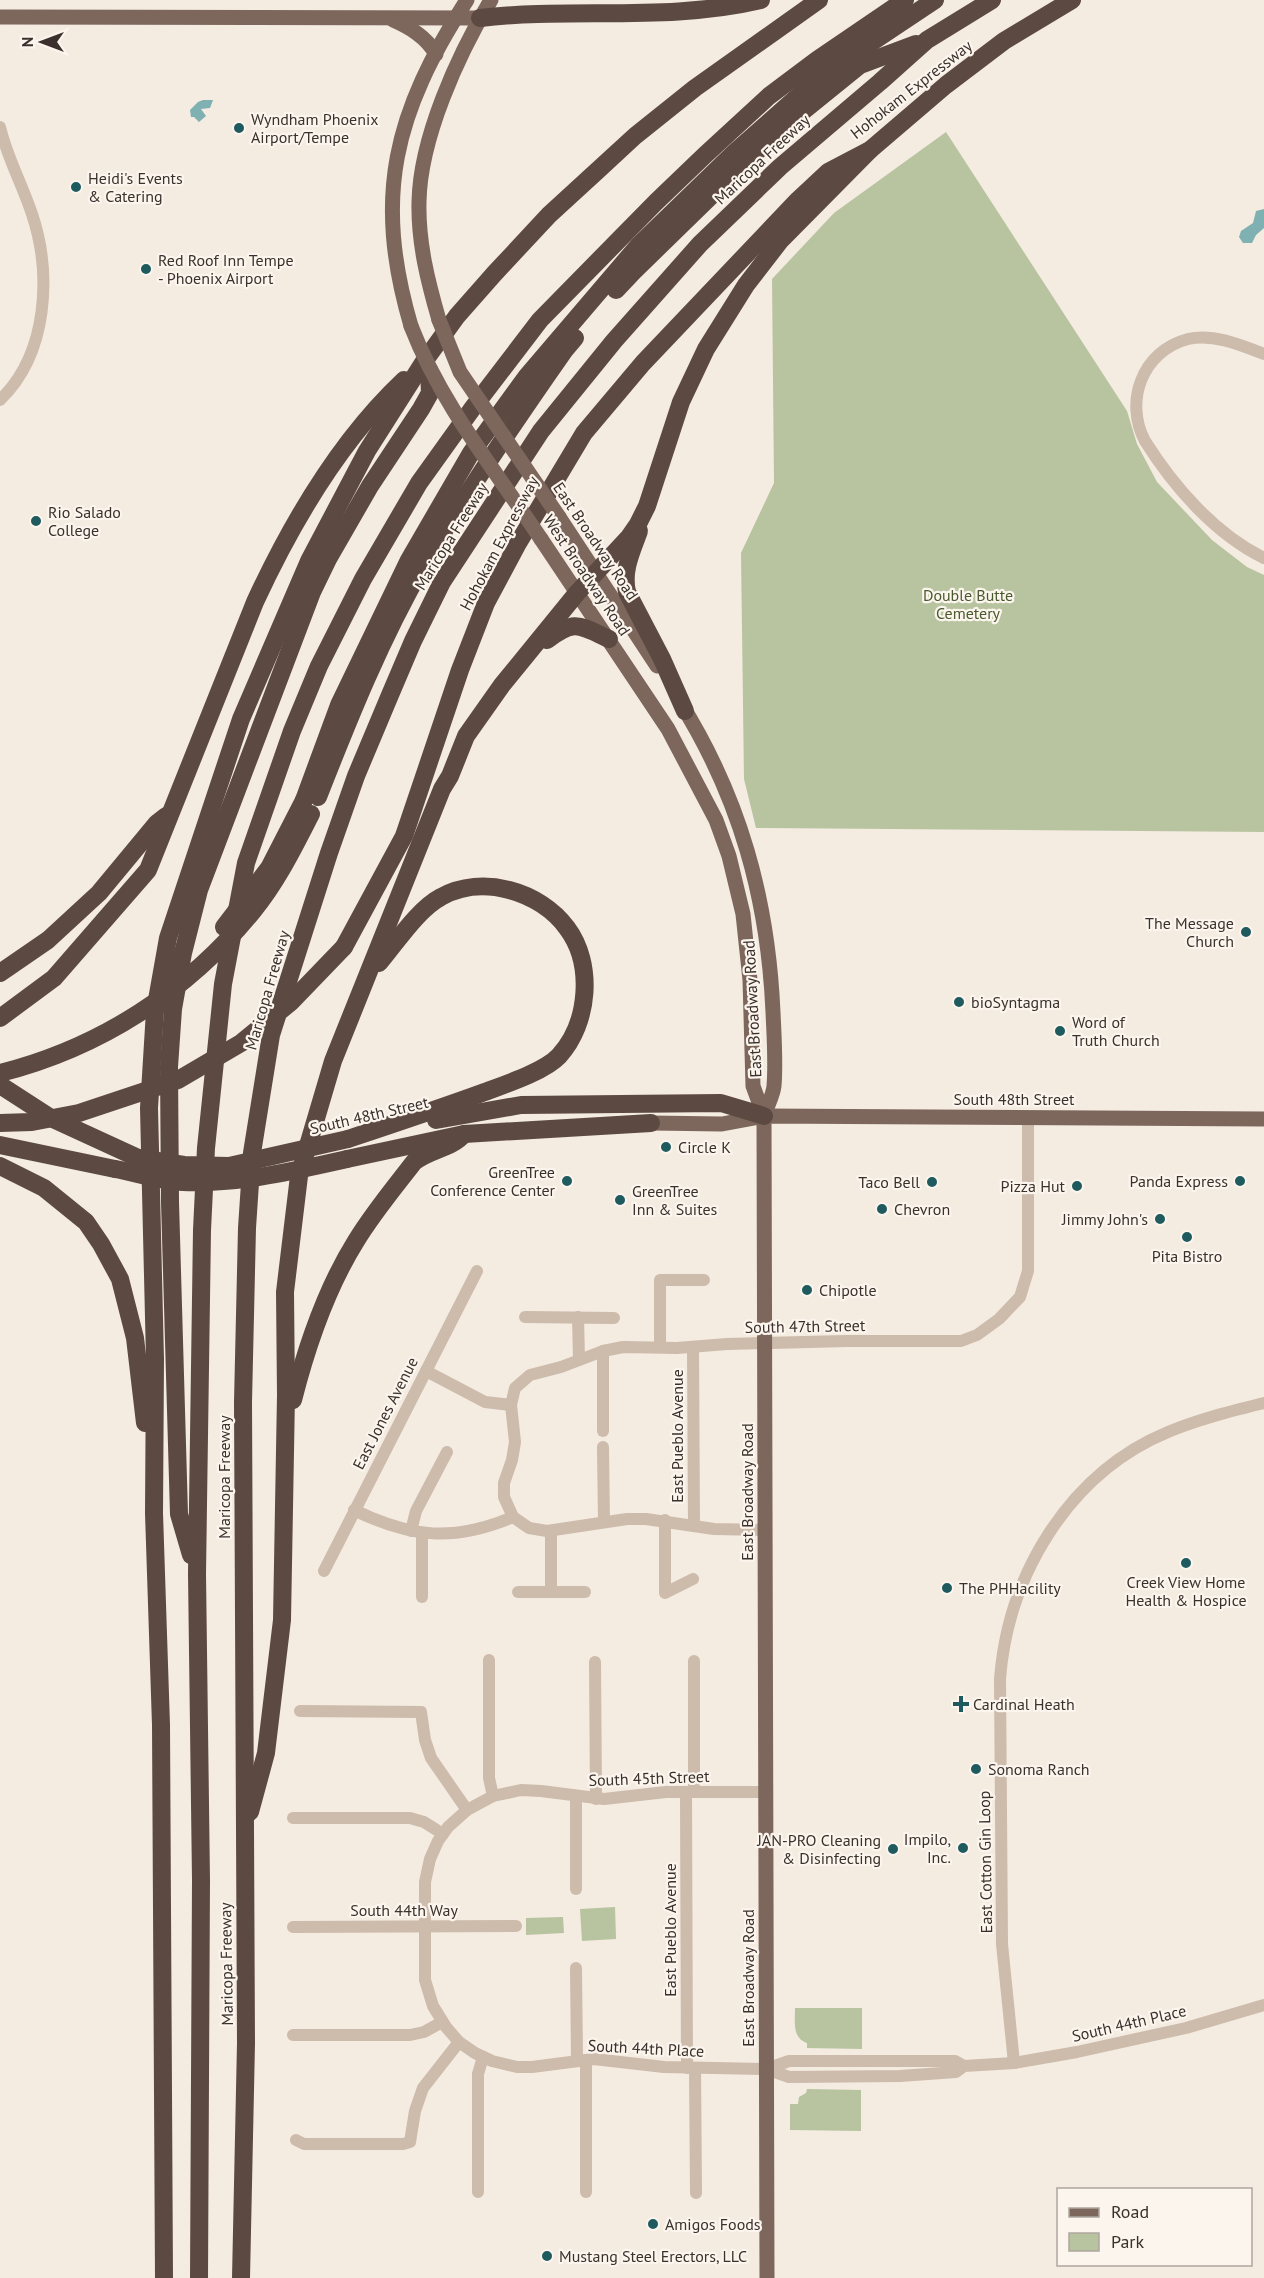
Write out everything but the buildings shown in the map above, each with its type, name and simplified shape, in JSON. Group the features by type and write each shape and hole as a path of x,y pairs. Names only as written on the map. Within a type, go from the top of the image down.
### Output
{"highway":[{"path":"530,0 564,14"},
{"path":"480,18 517,14 679,13 761,0"},
{"path":"164,2278 161,1737 154,1513 155,1347 148,1108 155,1011 168,938 241,719 309,561 367,451 426,366 457,316 549,215 635,136 695,88 819,0"},
{"name":"Maricopa Freeway","path":"199,2278 201,1880 197,1574 202,1230 206,1148 223,984 246,863 288,742 319,666 363,579 419,483 472,409 540,320 656,202 769,96 905,0"},
{"path":"0,1060 51,1045 113,1016 174,975 220,932 269,868 308,807 339,705 409,560 471,453 527,376 638,246 734,153 821,76 935,0"},
{"name":"Maricopa Freeway","path":"241,2278 246,2043 243,1402 246,1249 252,1153 271,1035 329,853 356,776 413,641 442,582 541,431 607,349 700,244 780,167 927,40 992,0"},
{"name":"Hohokam Expressway","path":"0,1123 32,1122 79,1113 177,1080 241,1042 291,1002 344,946 404,836 460,670 486,603 584,433 643,363 798,200 828,172 870,150 946,85 1004,41 1072,0"},
{"path":"0,1073 73,1048 127,1021 190,977 254,910 286,862 308,807 384,641 423,566 479,474 564,351 633,272 796,116 860,65 927,40"},
{"path":"685,711 657,650 631,602 624,581 681,402 706,349 746,285 780,241 870,150"},
{"path":"0,1018 54,978 148,870 255,602 275,559 336,459 382,401 426,366"},
{"path":"197,1574 179,1514 173,1331 169,1067 173,1009 183,953 199,890 312,592 328,558 370,486 430,393 426,366"},
{"path":"244,1837 266,1753 282,1620 286,1426 285,1292 299,1176 333,1061 442,789 450,776 466,736 502,685 578,593 629,537 647,506"},
{"path":"528,654 563,628 572,626 582,627 609,639"},
{"path":"0,973 48,940 99,893 157,823 171,813"},
{"path":"348,1139 525,1078 559,1056 576,1029 586,992 581,955 568,928 544,905 513,891 490,886 464,887 440,897 421,913 366,980"},
{"name":"South 48th Street","path":"0,1085 51,1118 138,1158 184,1165 229,1166 463,1114 521,1105 721,1103 764,1116"},
{"name":"South 48th Street","path":"0,1145 181,1182 226,1182 275,1174 464,1134 651,1123"},
{"path":"286,1426 307,1350 338,1272 355,1243 414,1162 424,1154 457,1143 464,1134"},
{"path":"0,1166 44,1188 86,1222 120,1279 135,1338 154,1513"}],"main road":[{"name":"West Broadway Road","path":"466,0 417,92 403,129 392,186 391,219 402,298 426,366 668,729 716,820 729,856 743,914 747,947 753,1086 764,1116"},
{"path":"0,17 480,18 491,0"},
{"path":"388,18 417,33 436,54"},
{"name":"East Broadway Road","path":"480,18 439,110 422,171 419,202 420,232 426,272 439,320 460,372 596,573 685,711 720,776 734,810 756,879 766,929 771,979 774,1088 764,1116 767,2278"},
{"name":"South 48th Street","path":"651,1123 722,1124 764,1116 1264,1119"}],"street":[{"path":"0,127 3,141 37,232 42,290 39,322 30,358 16,382 0,400"},
{"path":"1264,354 1222,340 1188,339 1169,348 1153,361 1138,384 1135,409 1139,430 1145,441 1194,503 1228,536 1264,558"},
{"name":"South 47th Street","path":"511,1405 515,1388 526,1377 603,1352 630,1347 847,1341 953,1342 977,1335 999,1319 1020,1297 1028,1271 1028,1118"},
{"name":"East Jones Avenue","path":"324,1571 477,1271"},
{"name":"East Pueblo Avenue","path":"660,1347 660,1280 704,1280"},
{"path":"525,1317 614,1318"},
{"path":"578,1317 579,1360"},
{"name":"East Pueblo Avenue","path":"693,1347 694,1526"},
{"path":"603,1352 603,1431"},
{"path":"426,1371 484,1401 498,1405 511,1405 515,1442 504,1492 507,1507 513,1517 533,1530 551,1531 636,1519 665,1520 725,1530 765,1530"},
{"name":"East Cotton Gin Loop","path":"1014,2062 1002,1944 1000,1679 1004,1644 1014,1603 1026,1571 1042,1542 1075,1499 1115,1463 1168,1432 1264,1402"},
{"path":"603,1447 604,1522"},
{"path":"422,1597 416,1511 447,1452"},
{"path":"354,1510 384,1524 417,1532 447,1534 469,1532 513,1517"},
{"name":"East Pueblo Avenue","path":"665,1520 665,1593 693,1579"},
{"path":"551,1531 551,1592"},
{"path":"518,1592 585,1592"},
{"path":"489,1660 489,1778 493,1796"},
{"path":"595,1662 596,1799"},
{"name":"East Pueblo Avenue","path":"694,1662 690,1792 691,2068 696,2193"},
{"path":"300,1711 416,1710 421,1712 425,1740 431,1758 467,1810"},
{"name":"South 45th Street","path":"424,1927 426,1873 434,1849 443,1834 467,1810 493,1796 528,1790 596,1799 690,1792 766,1792"},
{"path":"576,1796 576,1889"},
{"path":"293,1818 410,1818 424,1822 443,1834"},
{"name":"South 44th Way","path":"293,1927 516,1926"},
{"name":"South 44th Place","path":"424,1927 425,1980 442,2022 459,2042 483,2057 501,2064 525,2067 582,2060 613,2060 691,2068 766,2069 793,2060 955,2061 964,2066 1014,2062 1119,2044 1186,2028 1264,2005"},
{"path":"576,1968 582,2060 586,2192"},
{"path":"293,2036 416,2034 442,2022"},
{"path":"296,2140 304,2144 403,2144 410,2142 414,2111 423,2088 459,2042"},
{"path":"478,2192 478,2074 483,2057"}],"green space":[{"name":"Double Butte Cemetery","path":"946,132 1127,411 1137,444 1157,482 1212,540 1247,567 1264,575 1264,832 756,828 744,779 741,553 774,483 772,279 834,213"},
{"path":"615,1907 616,1939 582,1941 580,1909"},
{"path":"563,1917 564,1933 526,1935 526,1918"},
{"path":"795,2008 862,2008 862,2049 807,2048 807,2043 802,2041 797,2033"},
{"path":"807,2089 861,2090 861,2131 790,2130 790,2104 798,2104 799,2097 806,2093"}],"water":[{"path":"203,100 213,100 210,108 201,109 206,116 199,122 191,117 190,110"},
{"path":"1264,209 1264,228 1256,235 1252,243 1243,243 1239,237 1241,231 1253,223 1256,211"}],"place":[{"name":"Wyndham Phoenix Airport/Tempe","path":"239,128"},
{"name":"Heidi's Events & Catering","path":"76,187"},
{"name":"Red Roof Inn Tempe - Phoenix Airport","path":"146,269"},
{"name":"Rio Salado College","path":"36,521"},
{"name":"The Message Church","path":"1246,932"},
{"name":"bioSyntagma","path":"959,1002"},
{"name":"Word of Truth Church","path":"1060,1031"},
{"name":"Circle K","path":"666,1147"},
{"name":"GreenTree Conference Center","path":"567,1181"},
{"name":"Panda Express","path":"1240,1181"},
{"name":"Taco Bell","path":"932,1182"},
{"name":"Pizza Hut","path":"1077,1186"},
{"name":"GreenTree Inn & Suites","path":"620,1200"},
{"name":"Chevron","path":"882,1209"},
{"name":"Jimmy John's","path":"1160,1219"},
{"name":"Pita Bistro","path":"1187,1237"},
{"name":"Chipotle","path":"807,1290"},
{"name":"Creek View Home Health & Hospice","path":"1186,1563"},
{"name":"The PHHacility","path":"947,1588"},
{"name":"Cardinal Heath","path":"961,1704"},
{"name":"Sonoma Ranch","path":"976,1769"},
{"name":"Impilo, Inc.","path":"963,1848"},
{"name":"JAN-PRO Cleaning & Disinfecting","path":"893,1849"},
{"name":"Amigos Foods","path":"653,2224"},
{"name":"Mustang Steel Erectors, LLC","path":"547,2256"}]}
